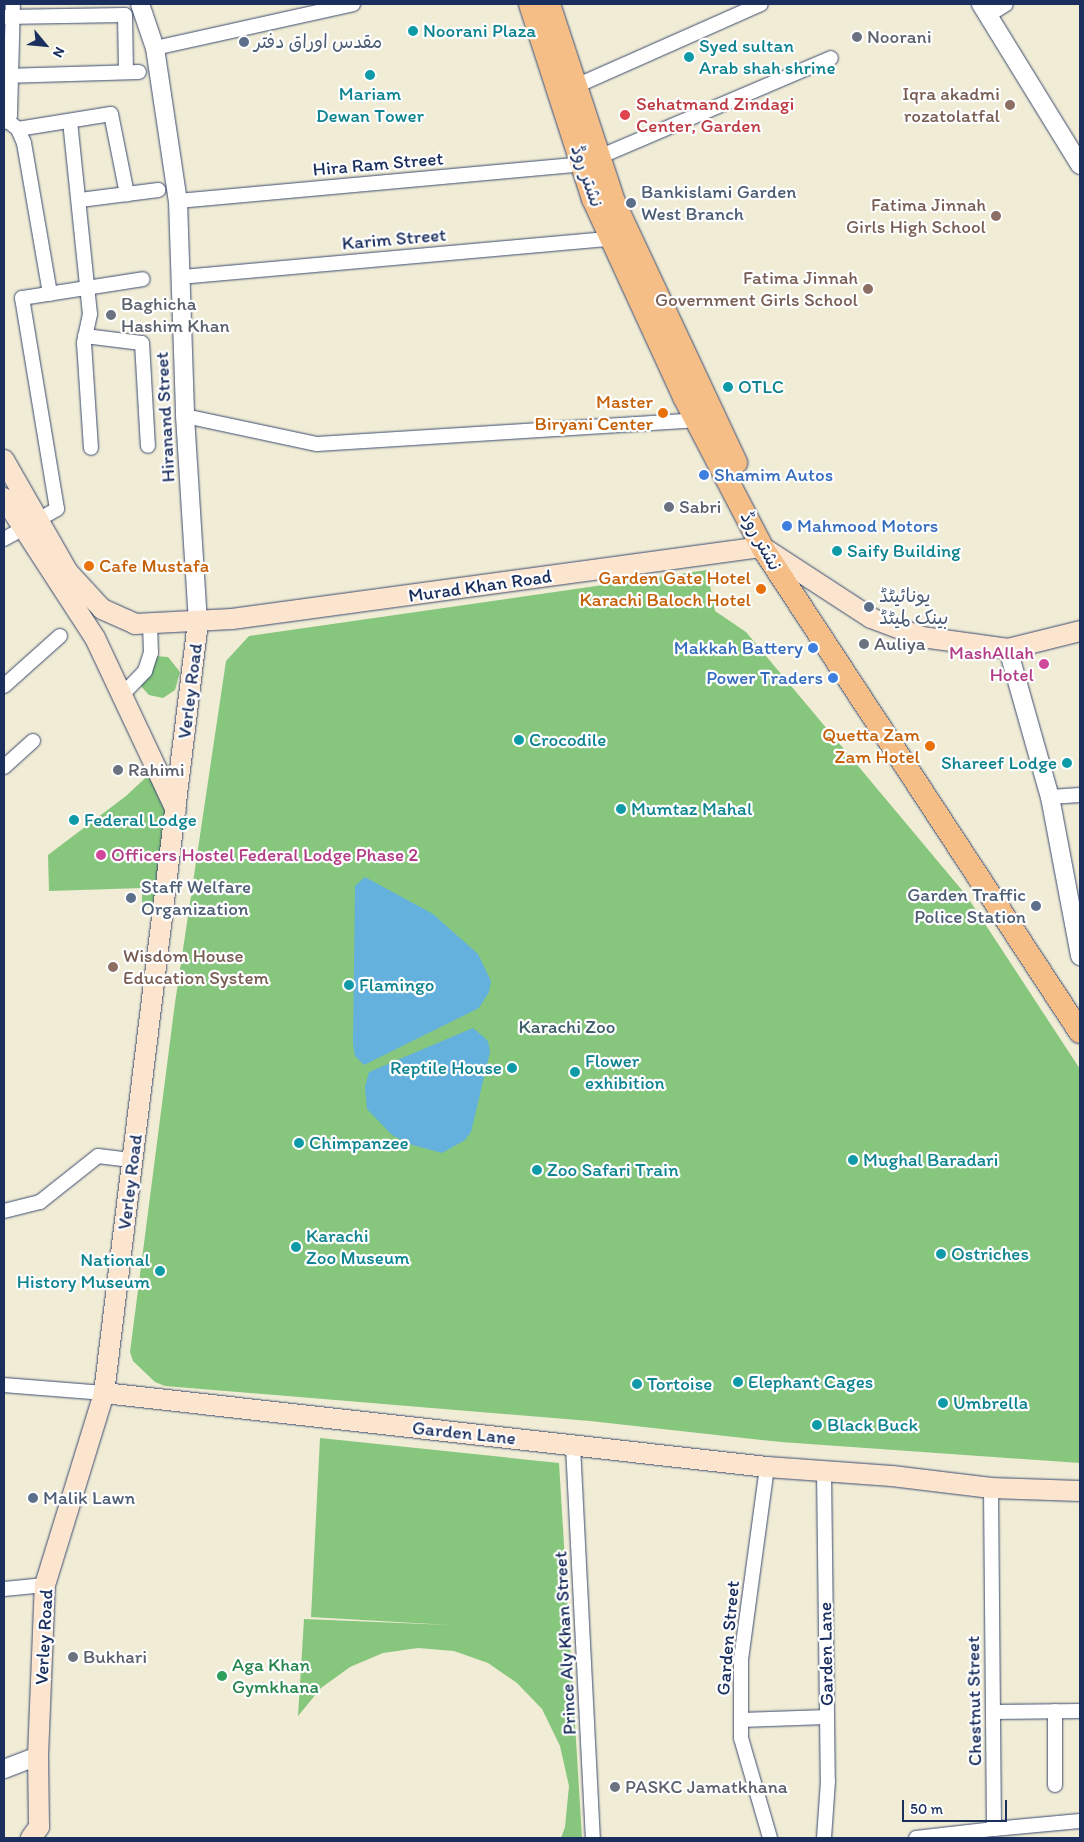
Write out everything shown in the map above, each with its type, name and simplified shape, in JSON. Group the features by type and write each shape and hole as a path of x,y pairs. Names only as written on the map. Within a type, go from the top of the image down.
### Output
{"main road":[{"name":"نشتر روڈ","path":"530,4 591,160 617,208 733,457 786,561 1080,1018"},
{"name":"نشتر روڈ","path":"549,4 576,86 591,160 611,239 697,420 762,547 1080,1032"},
{"path":"4,460 31,524 95,638 176,810"},
{"path":"4,498 31,524"},
{"name":"Murad Khan Road","path":"31,524 68,572 102,609 118,619 150,625 198,622 762,547"},
{"path":"762,547 871,618 922,637 1008,649 1080,631"},
{"name":"Verley Road","path":"39,1834 38,1756 45,1585 104,1393 198,622"},
{"name":"Garden Lane","path":"104,1393 767,1467 824,1470 990,1488 1080,1491"}],"street":[{"name":"Hiranand Street","path":"140,4 155,48 178,201 185,416 198,622"},
{"path":"155,48 353,4"},
{"path":"576,86 761,4"},
{"path":"1006,4 984,10 1077,154"},
{"path":"8,76 132,72 124,15 10,13 8,76 10,124 26,153 50,294"},
{"name":"Hira Ram Street","path":"178,201 591,160 831,58"},
{"path":"10,124 70,121 111,114 128,194"},
{"path":"70,121 80,200 80,237 90,314 85,336 91,448"},
{"path":"80,200 158,190"},
{"name":"Karim Street","path":"181,277 611,239"},
{"path":"4,539 57,509 22,298 143,279"},
{"path":"85,336 142,343 148,446"},
{"path":"185,416 317,444 697,420"},
{"path":"123,694 145,671 151,653 150,625"},
{"path":"4,686 60,636"},
{"path":"1008,649 1050,797 1080,956"},
{"path":"4,767 33,742"},
{"path":"1050,797 1080,795"},
{"path":"4,1211 40,1202 98,1156 133,1160"},
{"path":"4,1385 104,1393"},
{"name":"Prince Aly Khan Street","path":"573,1446 593,1838"},
{"name":"Garden Street","path":"767,1467 741,1660 741,1738 770,1838"},
{"name":"Garden Lane","path":"824,1470 828,1781 824,1838"},
{"name":"Chestnut Street","path":"990,1488 994,1829"},
{"path":"4,1589 45,1585"},
{"path":"1055,1711 1055,1785"},
{"path":"992,1712 1080,1711"},
{"path":"741,1720 827,1717"},
{"path":"4,1769 38,1756"},
{"path":"916,1838 1080,1821"}],"green space":[{"name":"Karachi Zoo","path":"707,570 715,611 746,632 966,895 1080,1069 1080,1463 781,1442 590,1421 165,1386 155,1382 133,1361 130,1352 175,1003 226,661 249,636"},
{"path":"155,656 168,657 180,672 175,690 163,698 149,695 139,684"},
{"path":"156,768 176,810 164,907 142,908 142,888 49,891 48,855 126,796"},
{"path":"320,1438 559,1463 582,1838 561,1838 565,1827 569,1786 560,1746 542,1709 517,1683 488,1663 454,1651 418,1648 383,1653 350,1667 321,1688 298,1716 304,1619 449,1625 311,1617"}],"water":[{"path":"365,877 433,914 478,954 491,981 489,992 479,1008 364,1065 355,1056 353,1044 355,886"},
{"path":"473,1028 488,1041 490,1052 471,1132 465,1140 442,1153 409,1144 392,1135 367,1109 365,1087 369,1072"}],"place":[{"name":"Noorani Plaza","path":"413,31"},
{"name":"Noorani","path":"857,37"},
{"name":"مقدس اوراق دفتر","path":"244,42"},
{"name":"Syed sultan Arab shah shrine","path":"689,57"},
{"name":"Mariam Dewan Tower","path":"370,75"},
{"name":"Iqra akadmi rozatolatfal","path":"1010,105"},
{"name":"Sehatmand Zindagi Center, Garden","path":"625,115"},
{"name":"Bankislami Garden West Branch","path":"631,203"},
{"name":"Fatima Jinnah Girls High School","path":"996,216"},
{"name":"Fatima Jinnah Government Girls School","path":"868,289"},
{"name":"Baghicha Hashim Khan","path":"111,315"},
{"name":"OTLC","path":"728,387"},
{"name":"Master Biryani Center","path":"663,413"},
{"name":"Shamim Autos","path":"704,475"},
{"name":"Sabri","path":"669,507"},
{"name":"Mahmood Motors","path":"787,526"},
{"name":"Saify Building","path":"837,551"},
{"name":"Cafe Mustafa","path":"89,566"},
{"name":"Garden Gate Hotel Karachi Baloch Hotel","path":"761,589"},
{"name":"یونائیٹڈ بینک لمیٹڈ","path":"869,607"},
{"name":"Auliya","path":"864,644"},
{"name":"Makkah Battery","path":"813,648"},
{"name":"MashAllah Hotel","path":"1044,664"},
{"name":"Power Traders","path":"833,678"},
{"name":"Crocodile","path":"519,740"},
{"name":"Quetta Zam Zam Hotel","path":"930,746"},
{"name":"Shareef Lodge","path":"1067,763"},
{"name":"Rahimi","path":"118,770"},
{"name":"Mumtaz Mahal","path":"621,809"},
{"name":"Federal Lodge","path":"74,820"},
{"name":"Officers Hostel Federal Lodge Phase 2","path":"101,855"},
{"name":"Staff Welfare Organization","path":"131,898"},
{"name":"Garden Traffic Police Station","path":"1036,906"},
{"name":"Wisdom House Education System","path":"113,967"},
{"name":"Flamingo","path":"349,985"},
{"name":"Reptile House","path":"512,1068"},
{"name":"Flower exhibition","path":"575,1072"},
{"name":"Chimpanzee","path":"299,1143"},
{"name":"Mughal Baradari","path":"853,1160"},
{"name":"Zoo Safari Train","path":"537,1170"},
{"name":"Karachi Zoo Museum","path":"296,1247"},
{"name":"Ostriches","path":"941,1254"},
{"name":"National History Museum","path":"160,1271"},
{"name":"Elephant Cages","path":"738,1382"},
{"name":"Tortoise","path":"637,1384"},
{"name":"Umbrella","path":"943,1403"},
{"name":"Black Buck","path":"817,1425"},
{"name":"Malik Lawn","path":"33,1498"},
{"name":"Bukhari","path":"73,1657"},
{"name":"Aga Khan Gymkhana","path":"222,1676"},
{"name":"PASKC Jamatkhana","path":"615,1787"}]}
